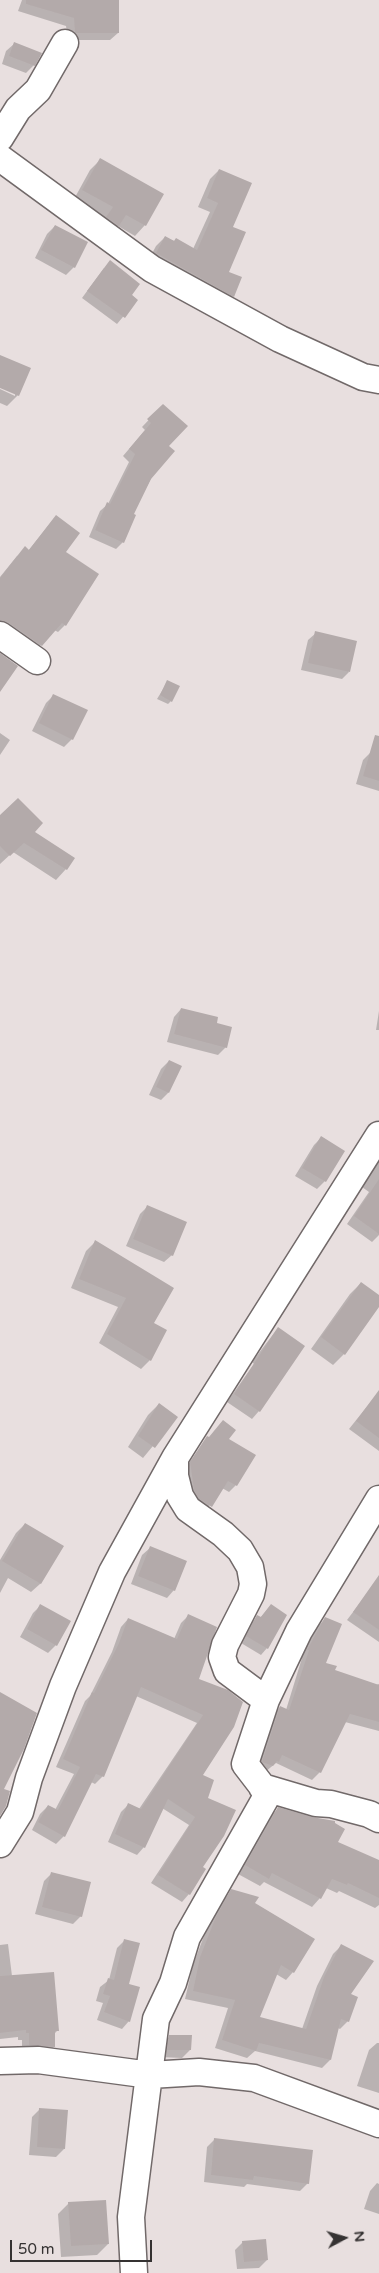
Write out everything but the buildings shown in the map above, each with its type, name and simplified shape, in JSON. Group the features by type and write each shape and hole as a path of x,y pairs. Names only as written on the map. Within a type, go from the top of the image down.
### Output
{"street":[{"path":"65,43 38,90 14,114 0,154 152,269 280,339 363,377 379,380"},
{"path":"0,635 37,661"},
{"path":"0,1844 20,1812 29,1778 64,1686 112,1572 175,1458 379,1136"},
{"path":"175,1458 175,1476 180,1496 188,1509 240,1550 250,1567 253,1584 251,1594 225,1645 222,1657 227,1671 266,1700"},
{"path":"134,2273 131,2216 156,2019 173,1983 188,1937 205,1903 264,1804 268,1794 245,1764 266,1700 299,1631 379,1499"},
{"path":"262,1787 379,1819"},
{"path":"0,2061 38,2060 150,2075 199,2072 254,2078 379,2124"}]}
